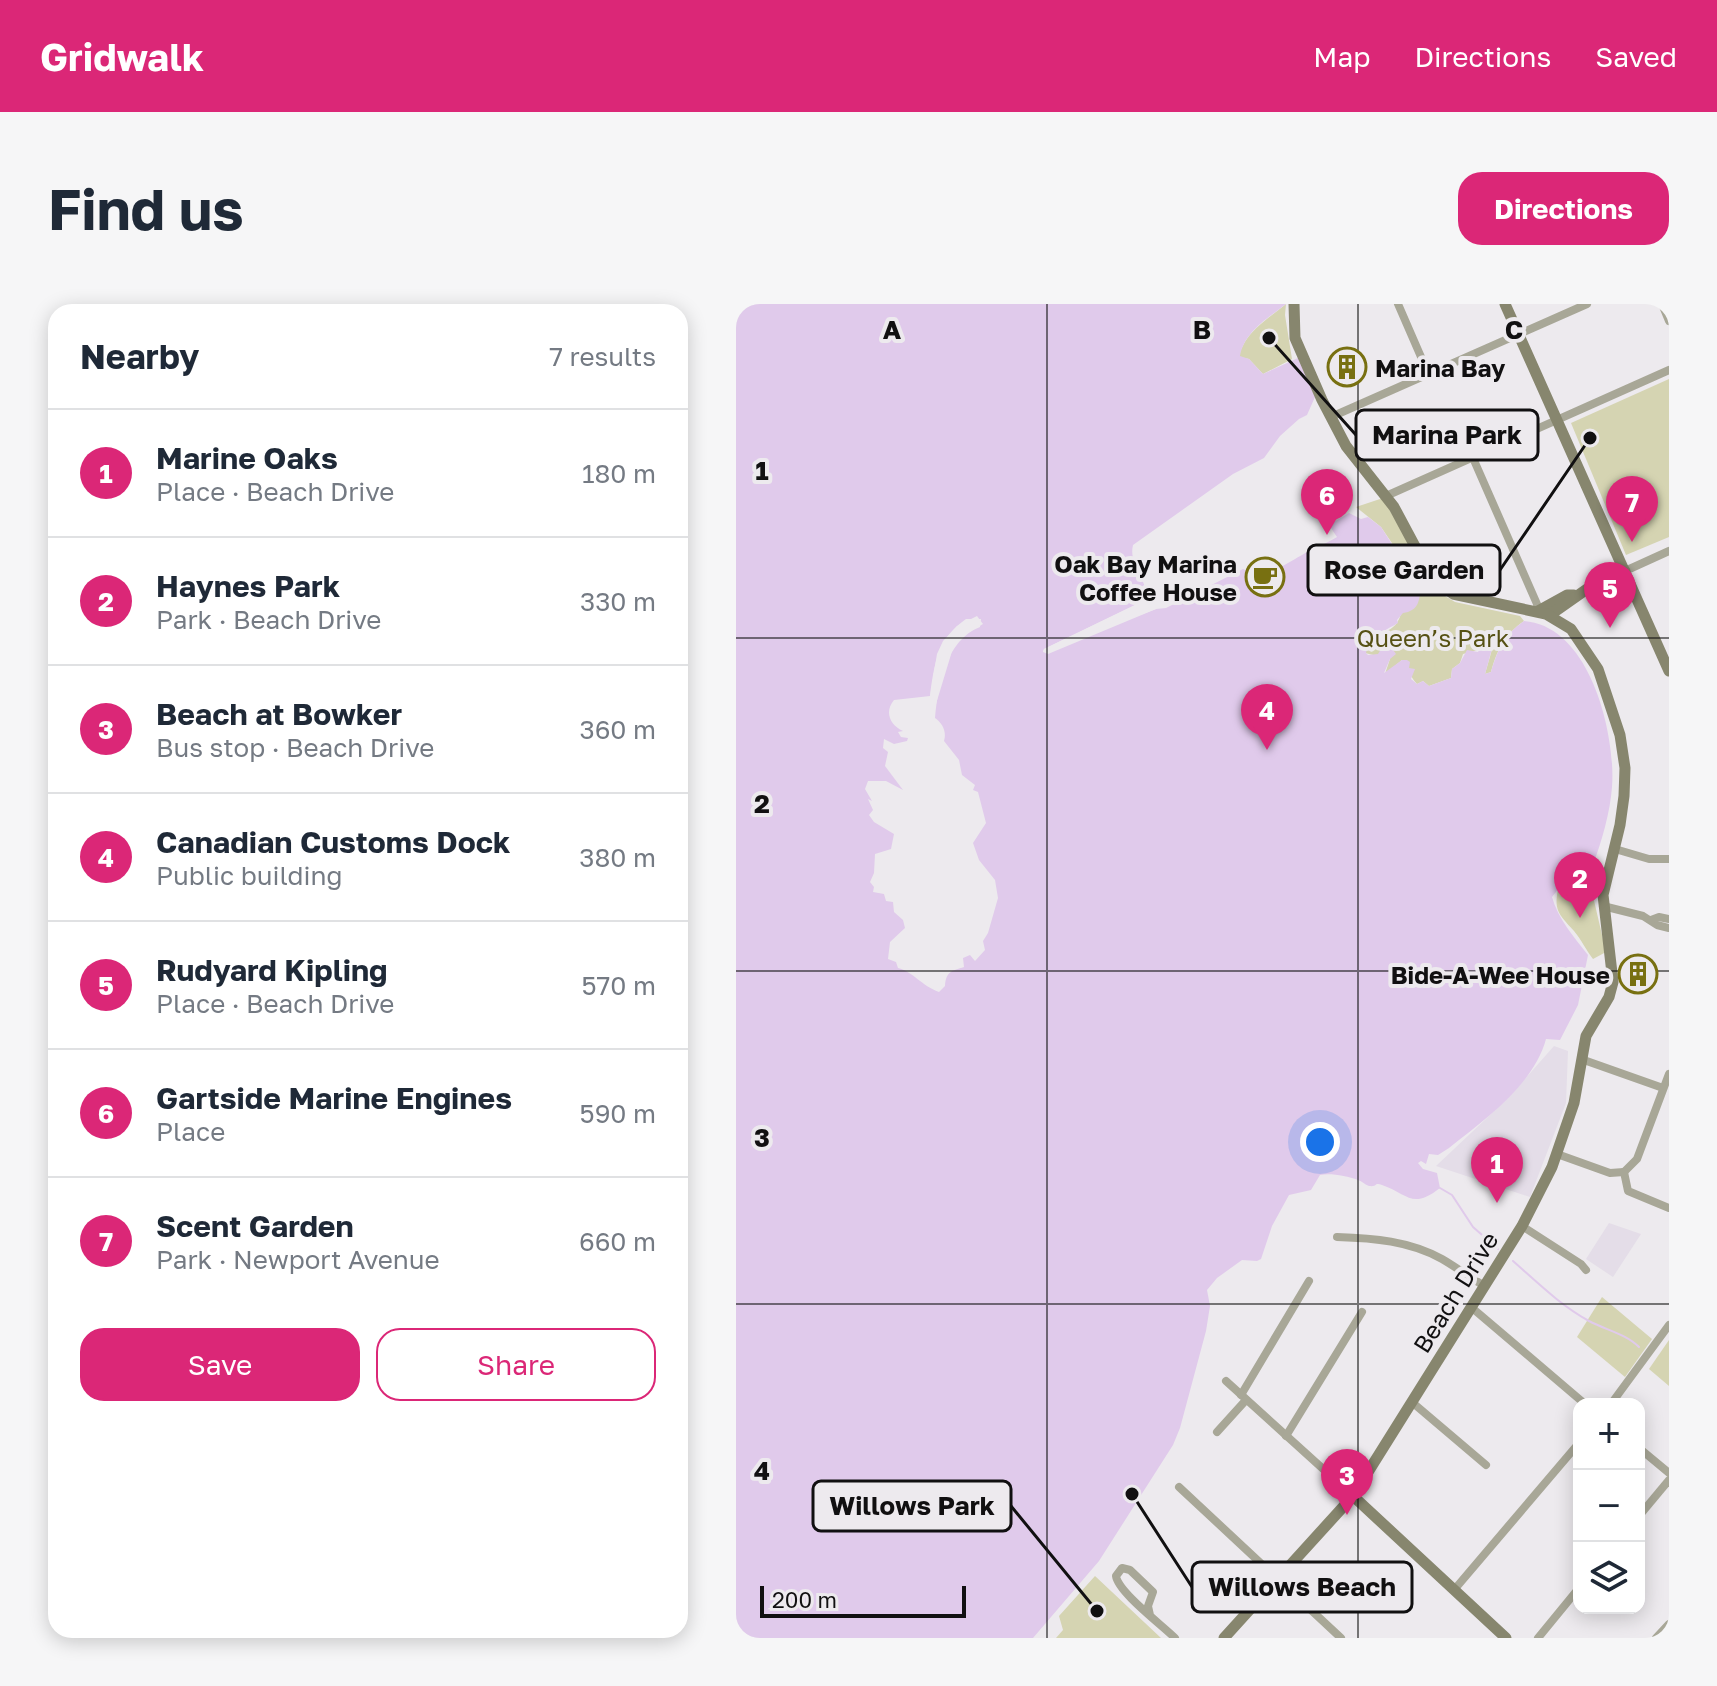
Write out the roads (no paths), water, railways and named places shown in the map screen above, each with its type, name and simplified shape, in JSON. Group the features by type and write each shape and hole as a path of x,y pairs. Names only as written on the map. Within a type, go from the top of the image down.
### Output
{"main road":[{"name":"Beach Drive","path":"1224,1638 1353,1496 1522,1226 1557,1154 1574,1103 1590,1027 1609,997 1613,982 1603,906 1604,887 1623,811 1625,781 1621,741 1598,669 1571,629 1544,613 1453,594 1441,587 1428,572 1386,496 1346,446 1331,417 1295,338 1294,304"},
{"path":"1505,304 1669,671"},
{"path":"1544,613 1625,571"},
{"path":"1571,629 1570,610 1579,594"},
{"path":"1353,1496 1506,1638"}],"street":[{"path":"1398,304 1428,373"},
{"path":"1331,417 1587,304"},
{"path":"1662,304 1669,321"},
{"path":"1386,496 1669,370"},
{"path":"1473,458 1544,613"},
{"path":"1625,571 1669,551"},
{"path":"1615,849 1649,859 1669,859"},
{"path":"1603,906 1669,928"},
{"path":"1651,920 1659,917 1669,919"},
{"path":"1581,1059 1663,1088"},
{"path":"1557,1154 1610,1173 1624,1172 1637,1159 1669,1074"},
{"path":"1624,1172 1628,1191 1669,1208"},
{"path":"1522,1226 1586,1270"},
{"path":"1337,1237 1416,1247 1485,1286"},
{"path":"1217,1432 1244,1398 1309,1281"},
{"path":"1471,1307 1578,1398"},
{"path":"1286,1436 1362,1312"},
{"path":"1615,1398 1669,1325"},
{"path":"1226,1381 1353,1496"},
{"path":"1413,1403 1486,1465"},
{"path":"1454,1590 1573,1450"},
{"path":"1645,1453 1669,1473"},
{"path":"1645,1509 1669,1480"},
{"path":"1179,1487 1341,1638"},
{"path":"1150,1615 1149,1603 1153,1592 1130,1570 1122,1568 1116,1575 1116,1581 1150,1615 1175,1638"},
{"path":"1538,1638 1573,1595"},
{"path":"1656,1638 1669,1624"}],"waterway":[{"path":"1440,1188 1452,1195 1473,1227 1498,1249"},
{"path":"1513,1261 1568,1308 1639,1347"}],"place":[{"name":"Marina Park","path":"1269,338"},
{"name":"Marina Bay","path":"1347,367"},
{"name":"Rose Garden","path":"1590,438"},
{"name":"Gartside Marine Engines","path":"1327,535"},
{"name":"Scent Garden","path":"1632,542"},
{"name":"Oak Bay Marina Coffee House","path":"1265,577"},
{"name":"Rudyard Kipling","path":"1610,628"},
{"name":"Canadian Customs Dock","path":"1267,750"},
{"name":"Haynes Park","path":"1580,918"},
{"name":"Bide-A-Wee House","path":"1638,974"},
{"name":"Marine Oaks","path":"1497,1203"},
{"name":"Willows Beach","path":"1132,1494"},
{"name":"Beach at Bowker","path":"1347,1515"},
{"name":"Willows Park","path":"1097,1611"}],"park label":[{"name":"Queen’s Park","path":"1433,637"}]}
